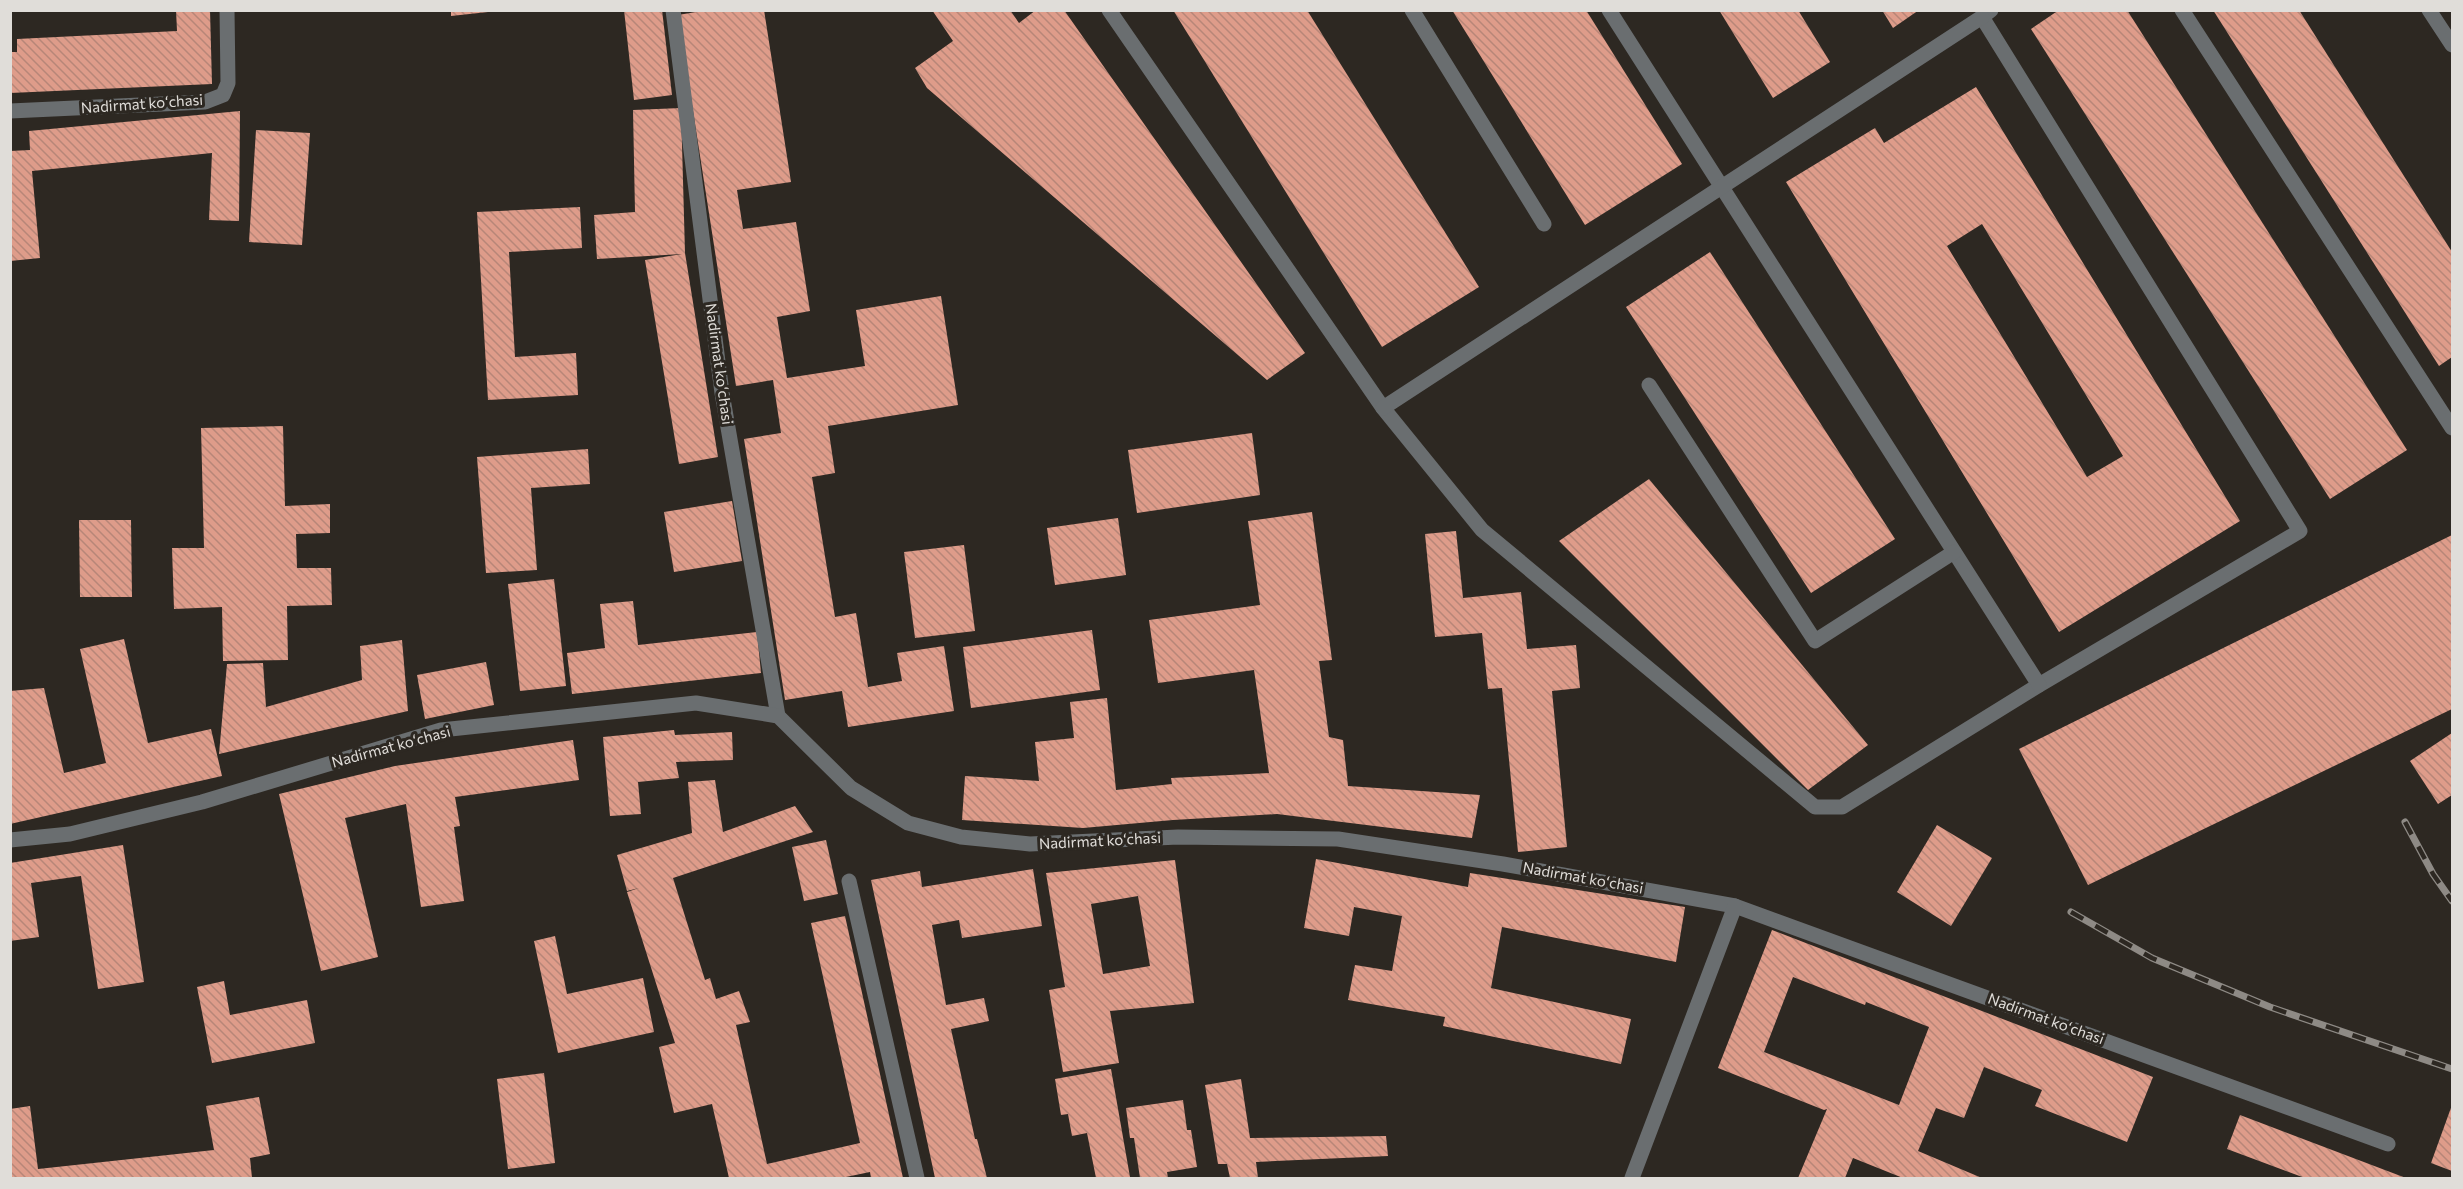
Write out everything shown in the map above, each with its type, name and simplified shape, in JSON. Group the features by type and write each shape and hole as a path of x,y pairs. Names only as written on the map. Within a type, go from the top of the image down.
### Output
{"street":[{"name":"Nadirmat koʻchasi","path":"10,111 205,102 222,95 228,83 227,10"},
{"name":"Nadirmat koʻchasi","path":"673,10 722,393 778,716 851,788 908,823 961,837 1030,844 1179,837 1338,838 1503,864 1735,906 2388,1144"},
{"path":"1109,10 1383,408 1482,530 1815,807 1842,807 2039,685 2300,531 1987,14 1383,408"},
{"path":"1412,10 1544,224"},
{"path":"1609,10 2039,685"},
{"path":"2182,10 2452,425"},
{"path":"2429,10 2452,45"},
{"path":"1649,385 1815,641 1954,552"},
{"name":"Nadirmat koʻchasi","path":"10,840 70,834 202,802 441,730 696,703 778,716"},
{"path":"849,881 917,1179"},
{"path":"1632,1179 1735,906"}],"building":[{"path":"176,10 210,10 212,84 10,93 10,52 17,52 17,39 177,31"},
{"path":"451,10 488,10 488,12 451,16"},
{"path":"624,10 662,10 672,95 634,100"},
{"path":"708,10 764,10 791,182 737,190 743,229 796,222 810,311 777,317 787,378 865,366 856,310 941,296 958,405 828,426 835,473 812,477 835,617 856,613 868,687 902,681 897,653 944,646 954,711 848,727 842,691 785,700 744,439 781,433 773,380 736,386 678,15"},
{"path":"932,10 1010,10 1019,23 1036,10 1064,10 1305,353 1267,380 927,88 915,68 953,41"},
{"path":"1173,10 1307,10 1479,287 1382,347"},
{"path":"1452,10 1586,10 1682,164 1585,225"},
{"path":"1719,10 1798,10 1830,62 1773,98"},
{"path":"1882,10 1919,10 1893,28"},
{"path":"2059,10 2127,10 2407,450 2330,499 2031,29"},
{"path":"2213,10 2299,10 2452,252 2452,357 2439,366"},
{"path":"1976,87 2240,521 2059,632 1786,182 1875,128 1884,143","holes":["1982,224 2123,456 2087,477 1947,246"]},
{"path":"681,108 685,253 718,457 679,464 645,260 682,254 597,259 594,215 635,212 633,110"},
{"path":"240,111 239,221 209,220 212,153 32,171 40,258 10,261 10,151 30,150 29,131"},
{"path":"256,130 310,133 302,245 249,242"},
{"path":"580,207 582,248 509,252 515,357 576,353 578,395 488,400 477,212"},
{"path":"1710,252 1895,539 1811,593 1626,307"},
{"path":"283,426 285,506 330,504 330,533 296,534 297,568 331,568 332,605 287,606 288,660 223,661 222,607 174,609 172,548 204,548 201,428"},
{"path":"1252,433 1260,495 1137,513 1128,450"},
{"path":"588,449 590,484 531,488 537,570 486,573 477,457"},
{"path":"1649,479 1868,745 1808,790 1559,541"},
{"path":"732,501 742,561 674,572 664,512"},
{"path":"1312,512 1332,660 1319,661 1329,737 1343,740 1348,786 1480,795 1472,838 1277,814 1083,828 962,820 965,776 1039,781 1035,742 1074,738 1070,702 1107,698 1116,790 1172,784 1171,778 1269,773 1254,670 1158,683 1149,620 1260,605 1248,521"},
{"path":"1118,518 1126,575 1055,585 1047,528"},
{"path":"79,520 131,520 132,597 80,597"},
{"path":"1456,531 1463,598 1521,592 1527,649 1576,645 1580,688 1552,691 1567,847 1518,852 1502,688 1488,689 1482,633 1435,637 1425,534"},
{"path":"2452,535 2452,709 2088,885 2019,749"},
{"path":"964,545 975,631 915,638 904,552"},
{"path":"554,579 566,686 520,691 508,584"},
{"path":"633,601 638,645 757,632 761,673 572,694 567,653 605,648 600,604"},
{"path":"1092,630 1100,690 971,708 963,647"},
{"path":"124,639 148,743 211,729 222,776 10,824 10,691 44,688 64,773 106,763 80,649"},
{"path":"402,640 408,711 219,754 227,664 263,663 266,707 362,680 360,646"},
{"path":"486,662 494,705 425,719 417,675"},
{"path":"674,730 675,735 732,732 733,760 676,762 679,778 638,782 641,814 610,816 603,737"},
{"path":"2452,733 2452,795 2438,804 2410,761"},
{"path":"573,740 579,780 455,797 460,826 454,827 464,901 421,907 406,804 345,818 378,957 321,971 279,794 395,766"},
{"path":"715,780 723,832 795,806 813,832 673,878 705,980 710,978 716,999 739,991 750,1022 736,1025 767,1164 860,1143 811,923 845,916 903,1178 871,1178 870,1172 841,1178 729,1178 712,1104 674,1113 659,1047 675,1043 627,892 639,888 627,891 617,855 692,833 688,782"},
{"path":"1937,825 1992,858 1951,926 1897,892"},
{"path":"826,840 838,894 804,901 792,847"},
{"path":"123,845 144,982 98,989 81,876 31,883 39,937 10,941 10,863"},
{"path":"1316,859 1468,887 1470,873 1685,907 1676,962 1502,927 1491,988 1631,1019 1621,1064 1443,1026 1445,1017 1348,1000 1355,965 1392,971 1402,916 1354,907 1349,936 1304,928"},
{"path":"1175,860 1194,1003 1110,1011 1119,1063 1063,1072 1049,990 1065,987 1046,873","holes":["1138,896 1150,966 1103,974 1091,904"]},
{"path":"1033,869 1042,926 962,938 959,920 932,925 946,1005 984,998 989,1021 951,1029 975,1139 977,1139 987,1178 935,1178 871,880 920,871 922,887"},
{"path":"1772,930 2153,1077 2127,1142 2035,1106 2042,1090 1984,1067 1964,1118 1936,1108 1918,1151 1982,1178 1903,1178 1853,1158 1845,1178 1798,1178 1827,1109 1824,1110 1718,1068","holes":["1793,977 1865,1005 1866,1002 1929,1027 1899,1105 1764,1052"]},
{"path":"555,936 567,994 643,978 654,1032 558,1053 534,941"},
{"path":"224,981 230,1015 307,1000 315,1043 212,1063 197,987"},
{"path":"1111,1069 1130,1177 1096,1178 1087,1133 1072,1136 1068,1114 1061,1115 1055,1079"},
{"path":"544,1073 555,1163 508,1169 497,1079"},
{"path":"1241,1079 1250,1138 1386,1136 1388,1156 1256,1162 1258,1178 1230,1178 1227,1164 1218,1164 1205,1085"},
{"path":"259,1097 270,1154 250,1158 252,1178 10,1178 10,1109 30,1106 38,1169 214,1150 206,1106"},
{"path":"1183,1100 1187,1130 1191,1130 1197,1167 1167,1172 1168,1178 1140,1178 1134,1138 1130,1138 1126,1108"},
{"path":"2452,1105 2452,1171 2431,1163"},
{"path":"2240,1115 2406,1178 2305,1178 2227,1149"}],"railway":[{"path":"2405,822 2433,874 2452,901"},
{"path":"2071,912 2152,958 2270,1007 2452,1069"}]}
